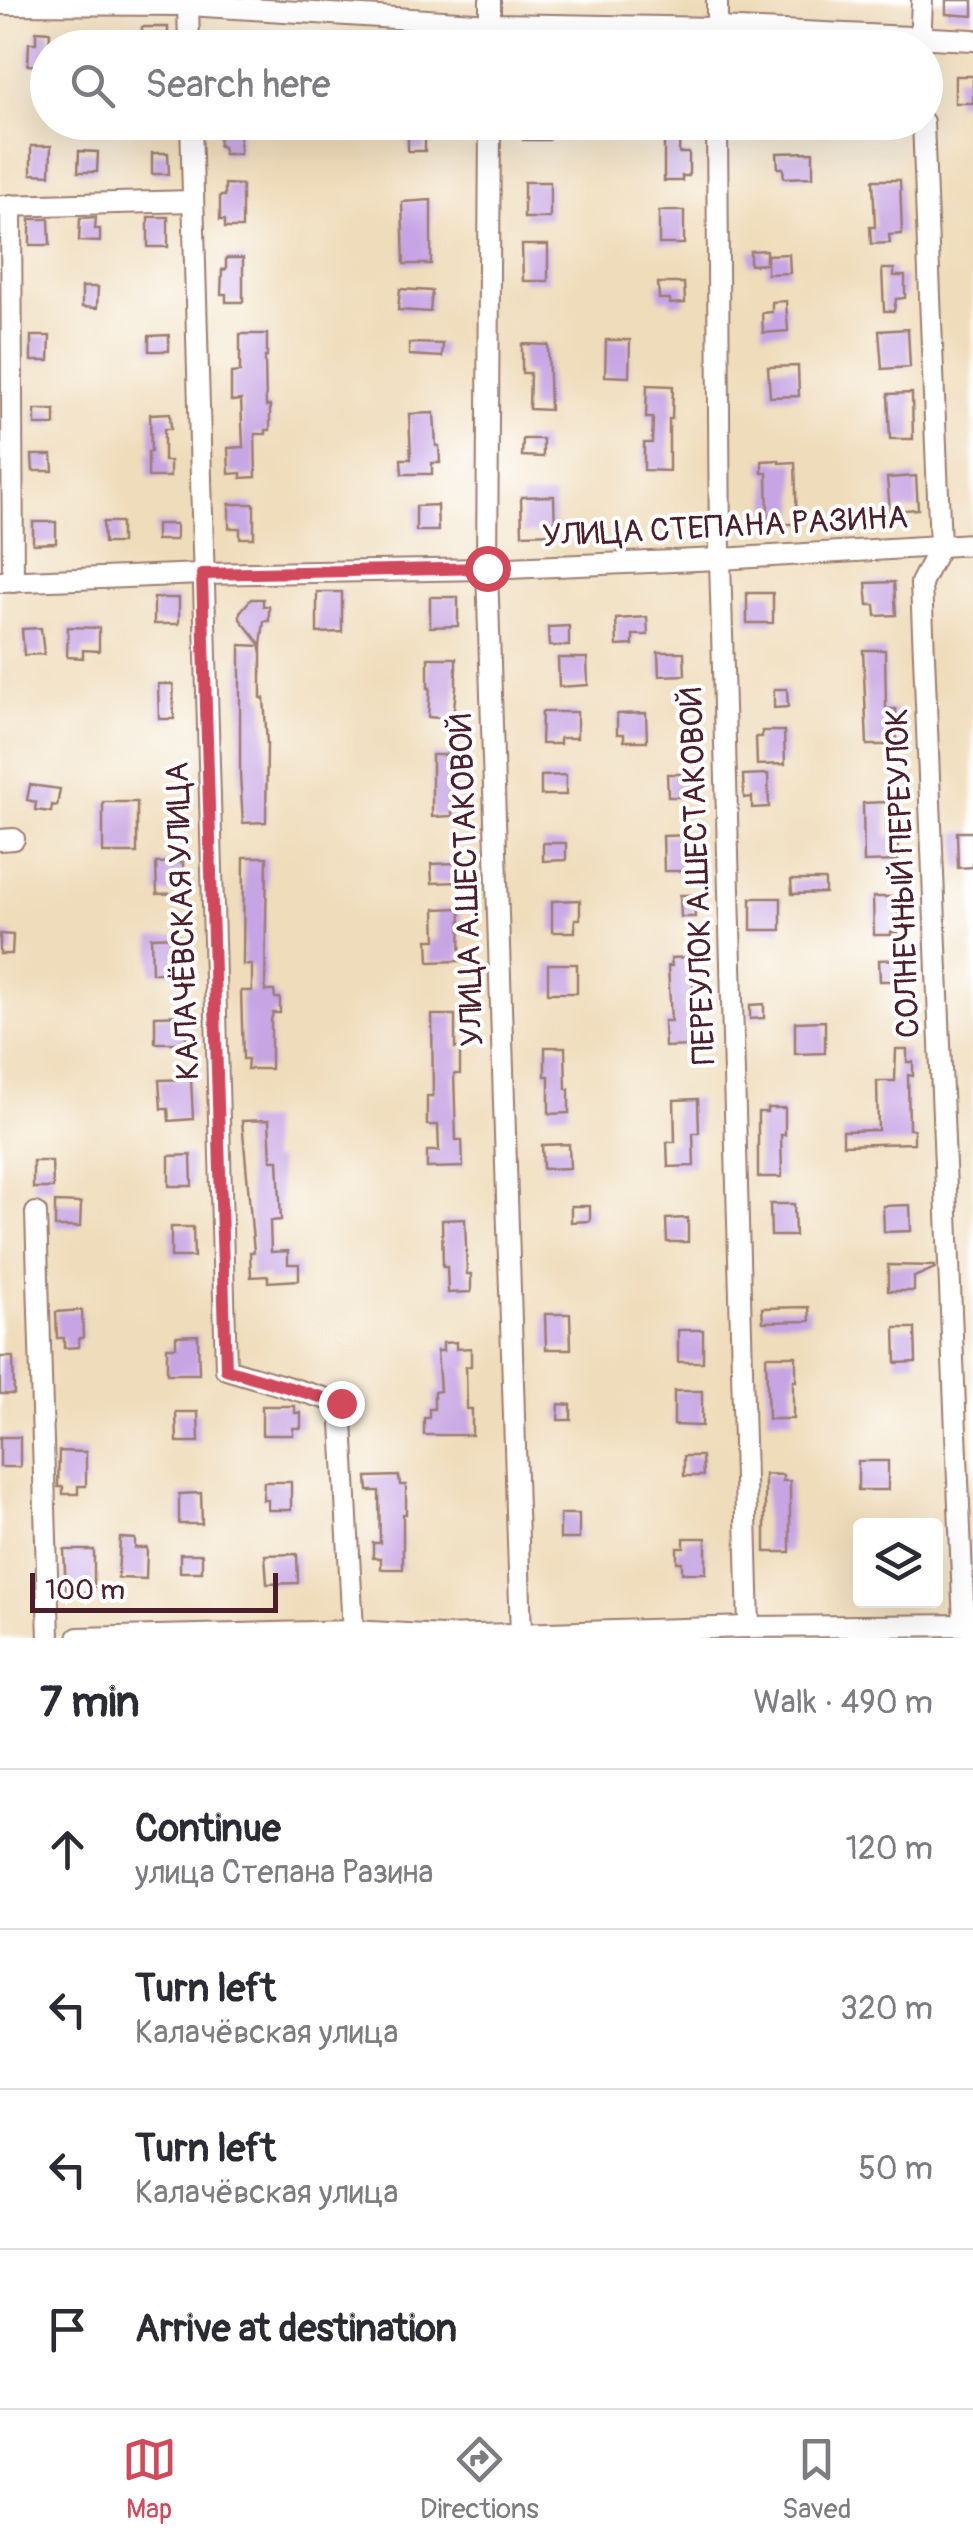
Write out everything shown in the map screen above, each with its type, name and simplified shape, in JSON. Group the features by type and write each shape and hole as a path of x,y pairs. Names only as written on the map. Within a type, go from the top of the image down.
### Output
{"street":[{"path":"490,0 490,30"},
{"path":"717,0 717,30"},
{"path":"921,30 922,0"},
{"path":"188,3 189,30"},
{"path":"0,4 188,3 587,30"},
{"path":"943,41 973,40"},
{"name":"КАЛАЧЁВСКАЯ УЛИЦА","path":"191,140 226,1369 341,1403 353,1631"},
{"name":"УЛИЦА А.ШЕСТАКОВОЙ","path":"490,140 487,568 521,1634"},
{"name":"ПЕРЕУЛОК А.ШЕСТАКОВОЙ","path":"717,140 720,559 749,1627"},
{"name":"СОЛНЕЧНЫЙ ПЕРЕУЛОК","path":"924,140 940,546 921,583 968,1625"},
{"path":"6,582 6,206 193,201"},
{"name":"УЛИЦА СТЕПАНА РАЗИНА","path":"6,582 720,559 973,544"},
{"path":"36,1213 48,1638"},
{"path":"78,1638 353,1631 442,1637 968,1625"}],"building":[{"path":"946,0 973,0 973,16 946,14"},
{"path":"142,27 168,27 168,30"},
{"path":"955,76 973,76 973,103 955,103"},
{"path":"219,140 240,140 240,154 223,154 223,146 219,146"},
{"path":"408,140 425,140 425,151 408,151"},
{"path":"664,140 679,140 679,153 689,153 689,176 682,176 682,181 664,181"},
{"path":"31,146 51,146 50,175 31,174"},
{"path":"79,151 98,152 97,172 78,172"},
{"path":"813,152 813,177 784,178 783,168 778,168 777,153"},
{"path":"152,153 168,153 169,174 152,174"},
{"path":"873,180 900,180 902,234 889,235 890,243 871,244 870,227 875,227"},
{"path":"524,182 550,182 550,218 524,218"},
{"path":"225,184 242,185 242,228 225,228 225,220 220,220 220,196 225,196"},
{"path":"431,200 431,264 404,264 402,202"},
{"path":"659,211 684,211 684,244 659,244"},
{"path":"96,217 100,242 79,241 80,218"},
{"path":"148,217 168,217 168,247 148,247"},
{"path":"30,219 49,219 50,245 30,245"},
{"path":"522,245 548,245 548,281 523,281"},
{"path":"766,250 766,264 750,265 750,251"},
{"path":"789,254 790,273 767,274 767,255"},
{"path":"226,258 243,258 243,302 226,302 226,294 221,294"},
{"path":"882,269 894,269 894,276 905,276 905,298 896,299 894,311 884,311"},
{"path":"658,283 684,283 685,303 670,304 670,299 659,299"},
{"path":"82,287 98,287 97,308 82,307"},
{"path":"400,289 432,291 430,312 398,310"},
{"path":"786,301 788,331 763,333 762,313 772,312 772,302"},
{"path":"908,329 910,367 882,369 879,331"},
{"path":"240,334 267,334 266,406 270,406 270,430 255,434 256,477 241,478 241,473 229,474 228,448 243,447 241,400 231,401 231,373 240,372"},
{"path":"169,335 169,351 149,351 149,336"},
{"path":"31,336 50,336 49,361 31,361"},
{"path":"606,340 630,340 629,377 605,376"},
{"path":"409,343 443,344 442,357 409,355"},
{"path":"522,344 548,345 550,410 529,409 530,373 522,373"},
{"path":"798,366 799,396 770,397 768,367"},
{"path":"647,385 673,386 669,471 644,470 644,443 652,443 653,418 646,418"},
{"path":"912,393 913,439 890,439 888,394"},
{"path":"35,410 55,410 55,425 35,425"},
{"path":"170,413 171,429 164,429 164,461 170,461 170,477 148,477 150,414"},
{"path":"434,413 440,463 432,463 432,474 402,474 401,459 411,459 409,414"},
{"path":"523,439 543,439 543,457 522,456"},
{"path":"32,455 52,455 53,471 33,471"},
{"path":"762,461 795,462 797,524 768,524 767,473 762,473"},
{"path":"916,476 918,509 890,511 887,478"},
{"path":"554,496 555,533 522,534 521,497"},
{"path":"229,504 254,504 254,538 240,538 240,528 229,528"},
{"path":"437,505 438,531 416,531 416,506"},
{"path":"33,522 56,522 56,543 33,544"},
{"path":"103,522 121,522 121,543 104,543"},
{"path":"156,524 176,524 176,540 156,540"},
{"path":"894,582 896,615 876,616 875,605 868,605 866,583"},
{"path":"317,592 342,592 342,632 317,633"},
{"path":"747,593 773,593 773,623 747,623"},
{"path":"430,597 458,597 458,626 430,627"},
{"path":"154,598 179,598 179,624 154,624"},
{"path":"251,599 263,599 263,606 269,606 269,621 264,621 261,645 240,619 240,612"},
{"path":"647,617 648,635 633,635 633,645 617,646 616,619"},
{"path":"569,626 569,646 549,646 548,627"},
{"path":"68,627 99,628 99,651 83,650 83,658 67,657"},
{"path":"41,628 44,654 24,655 22,629"},
{"path":"240,645 261,646 261,698 267,744 266,822 243,823"},
{"path":"863,650 885,650 886,709 896,709 897,745 867,745"},
{"path":"658,652 684,652 685,675 659,676"},
{"path":"428,658 456,658 453,719 428,717"},
{"path":"558,658 587,658 588,685 559,687"},
{"path":"158,684 173,684 174,719 159,719"},
{"path":"774,689 787,689 788,707 774,708"},
{"path":"542,712 577,712 577,738 560,738 560,744 541,744"},
{"path":"646,713 647,741 624,741 624,734 617,734 617,714"},
{"path":"762,731 784,731 785,764 757,765 756,737 762,737"},
{"path":"432,755 455,755 452,816 432,817"},
{"path":"667,774 690,774 690,797 668,797"},
{"path":"768,774 769,807 752,808 752,797 744,798 743,775"},
{"path":"566,775 566,795 541,795 541,776"},
{"path":"30,785 60,789 57,806 52,805 51,812 35,810 36,802 27,800"},
{"path":"103,802 137,802 137,853 103,853"},
{"path":"886,802 887,836 898,836 898,861 864,862 863,803"},
{"path":"957,832 973,832 973,867 958,868"},
{"path":"691,835 692,863 688,863 688,871 664,871 663,836"},
{"path":"543,843 566,843 566,860 543,861"},
{"path":"244,857 267,857 265,991 274,991 275,998 280,998 280,1013 273,1013 271,1020 271,1069 247,1069 248,1059 243,1059 241,991 252,991 252,965 243,965"},
{"path":"183,862 183,893 157,894 156,863"},
{"path":"459,863 459,882 432,883 431,864"},
{"path":"791,880 825,880 825,893 792,894"},
{"path":"680,895 694,895 695,917 681,917"},
{"path":"873,897 898,897 898,932 874,935"},
{"path":"751,898 781,898 781,930 751,930"},
{"path":"580,900 575,932 552,932 552,901"},
{"path":"461,908 460,961 429,962 428,940 436,940 435,909"},
{"path":"0,934 13,935 12,954 0,954"},
{"path":"179,936 180,962 170,963 171,973 152,973 151,937"},
{"path":"692,957 692,1046 665,1047 664,1021 671,1021 668,966 672,966 671,958"},
{"path":"903,959 904,981 880,981 879,960"},
{"path":"548,964 577,964 577,993 548,993"},
{"path":"764,1004 764,1018 750,1019 750,1005"},
{"path":"186,1015 186,1043 155,1043 155,1016"},
{"path":"432,1015 455,1015 455,1048 460,1048 460,1074 454,1074 456,1140 462,1140 463,1167 427,1168 427,1151 439,1151 438,1125 427,1125 427,1096 433,1096"},
{"path":"825,1021 825,1053 795,1054 795,1022"},
{"path":"545,1047 565,1047 569,1113 549,1114"},
{"path":"896,1049 907,1049 907,1062 913,1062 913,1076 908,1075 909,1129 914,1129 914,1143 843,1145 843,1131 878,1130 877,1081 895,1081"},
{"path":"191,1079 193,1119 169,1121 168,1109 161,1109 159,1080"},
{"path":"698,1099 699,1133 693,1133 694,1166 668,1167 667,1142 675,1142 674,1100"},
{"path":"767,1108 785,1108 782,1177 758,1177 758,1112 767,1112"},
{"path":"269,1120 271,1160 278,1160 281,1220 270,1221 271,1252 288,1251 288,1264 299,1264 299,1280 268,1282 268,1276 251,1277 250,1252 254,1252 242,1121"},
{"path":"569,1144 570,1168 543,1169 542,1145"},
{"path":"191,1155 192,1186 169,1186 169,1156"},
{"path":"33,1161 52,1161 53,1188 33,1188"},
{"path":"55,1202 81,1203 80,1227 55,1227"},
{"path":"770,1204 794,1204 795,1236 771,1236"},
{"path":"910,1205 911,1231 884,1232 883,1206"},
{"path":"571,1206 590,1206 590,1221 571,1222"},
{"path":"688,1218 688,1242 667,1242 666,1219"},
{"path":"465,1219 471,1292 448,1293 442,1220"},
{"path":"171,1227 193,1227 194,1257 171,1257"},
{"path":"888,1265 935,1268 914,1277 914,1291 888,1291"},
{"path":"809,1307 810,1321 763,1322 762,1308"},
{"path":"82,1310 83,1338 79,1338 79,1347 64,1348 64,1338 57,1338 56,1312"},
{"path":"545,1314 570,1314 571,1349 546,1349"},
{"path":"895,1328 915,1328 916,1362 896,1363"},
{"path":"678,1330 703,1330 703,1362 678,1362"},
{"path":"198,1335 199,1374 167,1374 167,1347 176,1347 176,1336"},
{"path":"456,1342 456,1349 471,1348 471,1366 466,1367 472,1435 424,1435 424,1418 429,1418 429,1409 434,1409 434,1392 440,1391 437,1351 443,1351 443,1343"},
{"path":"766,1356 796,1356 793,1419 768,1419"},
{"path":"0,1357 13,1357 14,1394 0,1394"},
{"path":"674,1391 702,1391 702,1426 674,1425"},
{"path":"559,1404 571,1405 571,1420 558,1420"},
{"path":"262,1406 295,1406 295,1413 301,1413 301,1428 293,1428 293,1435 262,1435"},
{"path":"176,1412 198,1412 199,1442 177,1442"},
{"path":"0,1437 20,1437 20,1467 0,1467"},
{"path":"59,1451 86,1452 86,1486 78,1486 78,1494 63,1494 63,1487 58,1487"},
{"path":"684,1456 702,1456 703,1476 684,1476"},
{"path":"858,1461 888,1461 888,1490 858,1490"},
{"path":"765,1474 783,1475 783,1481 790,1481 790,1552 765,1552"},
{"path":"399,1476 400,1485 406,1485 403,1569 381,1569 381,1558 373,1558 373,1543 380,1543 379,1491 368,1491 367,1477"},
{"path":"264,1482 291,1482 291,1510 268,1510 268,1500 263,1500"},
{"path":"201,1493 202,1524 179,1524 179,1494"},
{"path":"560,1514 579,1514 579,1539 560,1539"},
{"path":"120,1538 135,1539 135,1548 147,1548 146,1579 118,1578"},
{"path":"684,1538 706,1538 706,1573 682,1573 677,1548 684,1548"},
{"path":"64,1550 94,1550 94,1592 66,1592"},
{"path":"180,1554 202,1554 202,1572 180,1572"},
{"path":"297,1554 298,1583 267,1584 265,1555"}],"route":[{"path":"341,1403 226,1369 202,574 487,568"}]}
